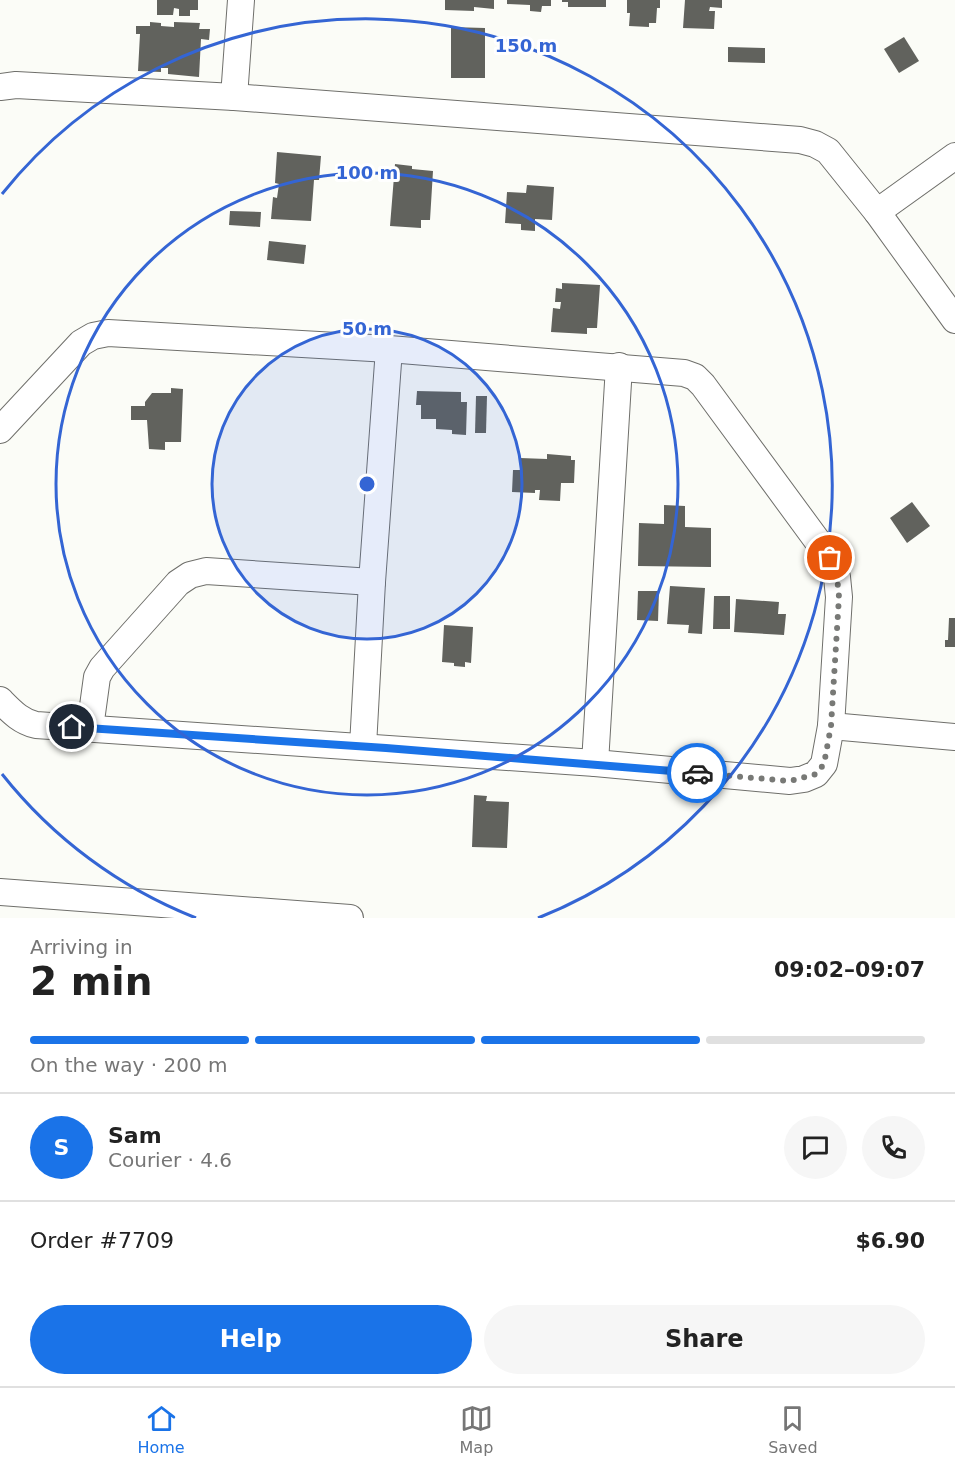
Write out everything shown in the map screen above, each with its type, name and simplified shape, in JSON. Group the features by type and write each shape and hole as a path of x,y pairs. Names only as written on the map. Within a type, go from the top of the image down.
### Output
{"street":[{"path":"234,98 241,0"},
{"path":"0,87 16,85 234,98 800,140 828,151 877,212 955,320"},
{"path":"877,212 955,156"},
{"path":"0,430 81,343 93,336 108,333 389,349 684,373 695,377 704,385 830,558 837,577 839,597 831,726 824,764 816,774 790,781 595,763 36,725 24,722 0,700"},
{"path":"363,746 389,349"},
{"path":"595,763 619,366"},
{"path":"90,728 97,677 102,668 178,583 190,575 206,572 372,582"},
{"path":"831,726 955,737"},
{"path":"0,892 350,918"}],"building":[{"path":"157,0 198,0 198,10 190,10 190,16 179,16 179,9 174,8 173,15 157,15"},
{"path":"445,0 494,0 494,9 474,7 474,11 445,10"},
{"path":"507,0 551,0 551,6 542,6 541,12 530,11 530,5 507,4"},
{"path":"562,0 606,0 606,7 568,7 568,2 562,2"},
{"path":"627,0 660,0 656,23 649,23 649,27 629,26 630,13 627,13"},
{"path":"685,0 722,0 722,8 710,7 709,11 715,11 714,29 683,28"},
{"path":"150,22 174,27 174,22 200,23 199,29 210,29 209,40 201,39 199,77 168,74 168,68 161,68 161,72 138,71 140,34 136,34 136,26 150,26"},
{"path":"451,27 485,28 485,78 451,78"},
{"path":"904,37 919,61 899,73 884,49"},
{"path":"728,47 765,48 765,63 728,62"},
{"path":"277,152 321,156 319,180 314,180 311,221 271,219 273,197 277,198 279,184 275,183"},
{"path":"395,164 412,166 412,169 433,171 430,220 421,220 421,228 390,226"},
{"path":"527,185 554,187 552,220 535,219 535,231 521,230 521,224 505,223 507,192 526,193"},
{"path":"230,211 261,212 260,227 229,225"},
{"path":"269,241 306,245 304,264 267,260"},
{"path":"562,283 600,285 597,328 587,328 587,334 551,332 553,308 560,309 561,302 555,302 556,288 562,289"},
{"path":"171,388 183,389 181,442 165,442 165,450 149,449 147,420 131,420 131,406 145,406 145,402 152,393 171,393"},
{"path":"417,391 461,392 461,402 467,402 466,435 452,434 452,430 436,429 436,419 421,419 421,405 416,405"},
{"path":"476,396 487,396 486,433 475,433"},
{"path":"547,454 571,456 571,460 575,460 574,483 561,483 560,501 539,500 540,490 535,490 535,493 512,492 513,470 520,470 520,458 547,459"},
{"path":"912,502 930,526 907,543 890,518"},
{"path":"664,505 685,506 685,527 711,528 711,567 638,566 639,523 664,524"},
{"path":"670,586 705,588 702,634 688,633 689,625 667,624"},
{"path":"638,591 659,591 658,621 637,620"},
{"path":"714,596 730,596 730,629 713,629"},
{"path":"736,599 779,602 778,614 786,614 784,635 734,632"},
{"path":"949,618 955,618 955,647 945,647 945,640 948,640"},
{"path":"444,625 473,627 471,663 465,662 465,667 442,662"},
{"path":"474,795 487,796 486,801 509,802 507,848 472,847"}],"way so far":[{"path":"697,773 790,781 816,774 824,764 831,726 839,597 837,577 830,558"}],"route":[{"path":"72,727 595,763 697,773"}]}
